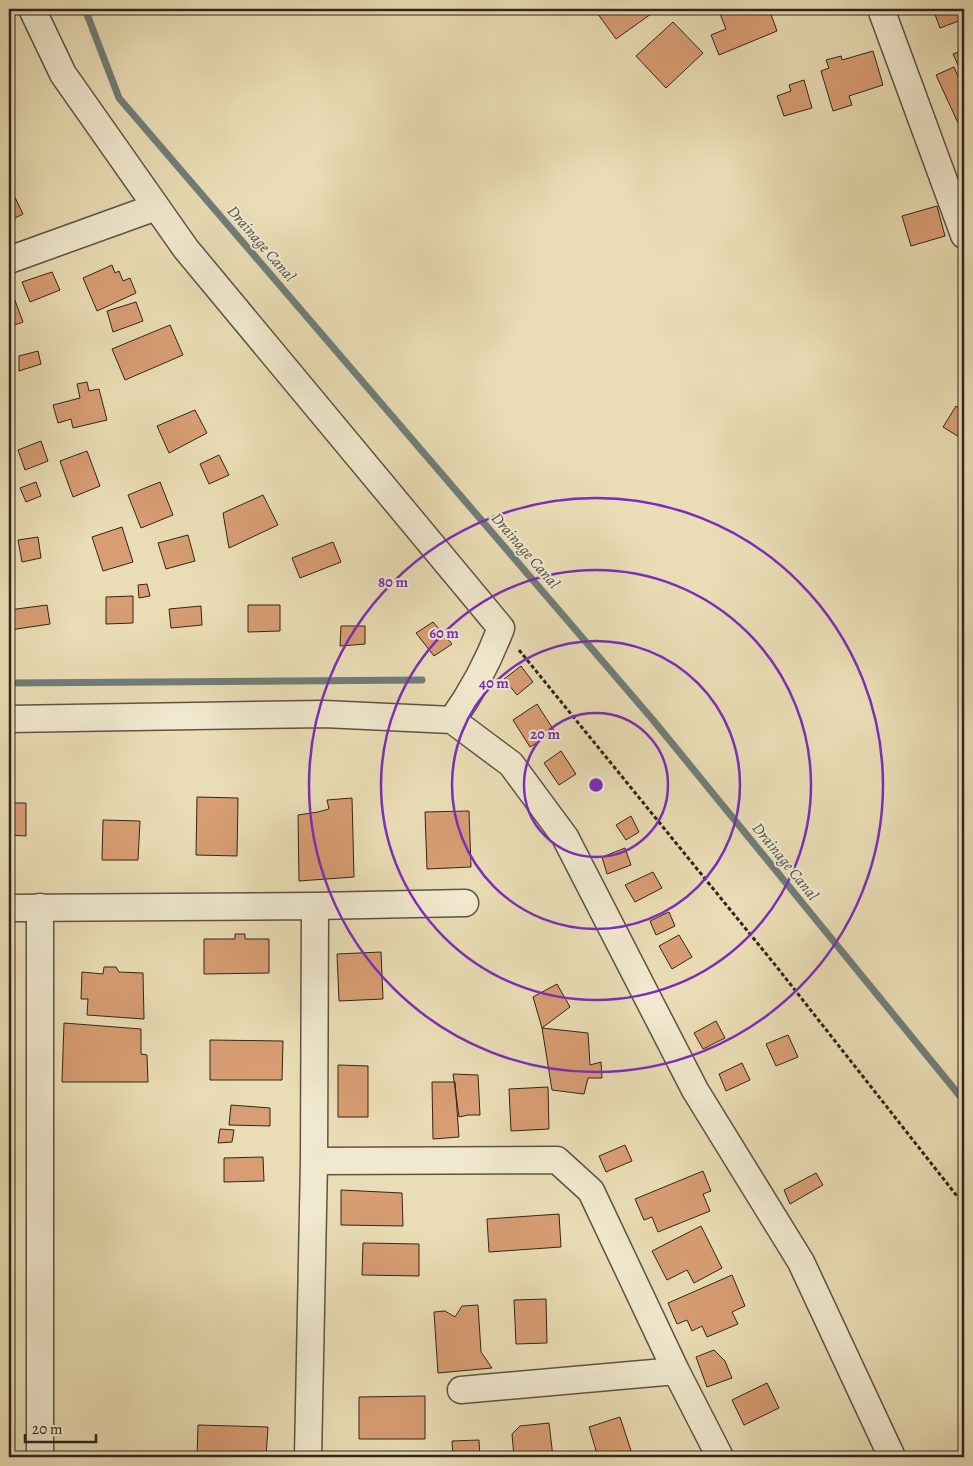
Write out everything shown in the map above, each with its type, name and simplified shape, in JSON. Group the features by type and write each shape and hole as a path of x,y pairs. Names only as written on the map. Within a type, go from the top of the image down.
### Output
{"street":[{"path":"32,9 63,74 186,249 501,628 489,658 470,696 452,720"},
{"path":"881,9 964,235"},
{"path":"9,260 156,207"},
{"path":"9,719 324,714 452,720 511,764 565,837 694,1090 801,1262 892,1457"},
{"path":"9,908 465,903"},
{"path":"308,1457 314,1161 314,906"},
{"path":"40,907 40,1457"},
{"path":"314,1161 557,1160 591,1191 676,1371 720,1457"},
{"path":"461,1390 676,1371"}],"path":[{"path":"501,628 769,958 964,1205"}],"building":[{"path":"658,9 616,39 595,10"},
{"path":"718,9 769,9 777,31 719,55 711,35 726,29"},
{"path":"933,9 964,9 964,19 940,28"},
{"path":"673,22 703,53 666,88 636,56"},
{"path":"964,50 964,75 963,76 953,54"},
{"path":"873,51 883,85 849,96 852,105 833,111 821,71 829,68 826,60 841,56 842,60"},
{"path":"954,67 964,90 964,120 958,123 936,75"},
{"path":"804,80 812,108 784,116 777,96 791,91 789,85"},
{"path":"11,189 23,214 9,221 9,190"},
{"path":"937,206 945,236 911,246 902,216"},
{"path":"112,265 115,273 119,271 123,281 130,278 136,293 97,311 83,278"},
{"path":"52,272 60,290 30,302 22,282"},
{"path":"13,295 23,322 9,327 9,296"},
{"path":"136,302 143,321 113,332 107,311"},
{"path":"170,325 183,355 125,380 112,349"},
{"path":"38,351 41,364 19,371 19,356"},
{"path":"87,382 89,391 99,389 107,420 73,428 71,419 58,423 53,405 80,398 77,384"},
{"path":"956,406 964,412 964,440 943,427"},
{"path":"195,410 207,433 169,453 157,426"},
{"path":"41,441 48,461 25,470 18,450"},
{"path":"87,451 100,486 73,497 60,461"},
{"path":"219,455 229,475 209,484 200,464"},
{"path":"36,482 41,496 26,502 20,488"},
{"path":"160,482 173,515 141,528 128,495"},
{"path":"263,495 278,525 229,548 223,513"},
{"path":"122,527 133,562 103,571 92,537"},
{"path":"188,535 195,561 166,569 158,543"},
{"path":"38,537 41,558 22,562 18,540"},
{"path":"333,542 341,562 300,578 292,558"},
{"path":"147,584 150,596 139,598 138,585"},
{"path":"133,596 133,623 106,624 106,597"},
{"path":"47,605 50,624 10,630 9,610"},
{"path":"248,605 280,605 280,631 248,632"},
{"path":"201,606 202,625 171,628 169,609"},
{"path":"433,622 452,644 434,656 416,633"},
{"path":"341,626 365,626 365,644 340,646"},
{"path":"521,666 533,682 517,695 504,679"},
{"path":"537,704 555,732 530,747 513,720"},
{"path":"561,751 576,774 559,785 544,763"},
{"path":"197,797 238,798 237,856 196,855"},
{"path":"352,798 354,877 299,881 298,815 329,809 327,800"},
{"path":"9,803 26,803 26,836 9,835"},
{"path":"469,811 471,867 427,869 425,812"},
{"path":"631,816 639,832 626,840 616,825"},
{"path":"103,820 140,821 138,860 102,860"},
{"path":"625,848 631,865 607,874 602,857"},
{"path":"653,872 662,888 635,902 625,885"},
{"path":"669,912 675,926 656,935 650,921"},
{"path":"235,934 245,934 245,939 269,939 269,973 204,974 204,939 235,939"},
{"path":"679,935 692,957 672,969 659,946"},
{"path":"381,952 383,999 339,1001 337,954"},
{"path":"104,967 116,967 119,972 143,973 144,1019 87,1015 88,999 81,999 82,972 103,974"},
{"path":"557,984 570,1007 542,1028 533,997"},
{"path":"716,1021 725,1038 703,1049 694,1033"},
{"path":"64,1023 141,1029 141,1054 147,1055 148,1082 62,1082"},
{"path":"542,1028 588,1033 590,1065 601,1062 602,1078 588,1078 584,1094 552,1090"},
{"path":"788,1035 798,1057 776,1066 766,1044"},
{"path":"210,1040 283,1041 282,1080 210,1080"},
{"path":"742,1063 750,1080 726,1091 719,1074"},
{"path":"338,1065 368,1066 368,1117 338,1117"},
{"path":"453,1074 478,1075 480,1115 459,1117"},
{"path":"432,1082 455,1082 459,1137 433,1139"},
{"path":"548,1087 549,1129 511,1131 509,1089"},
{"path":"9,1097 14,1097 14,1131 9,1131"},
{"path":"231,1105 270,1108 270,1126 229,1125"},
{"path":"220,1129 234,1130 232,1142 218,1143"},
{"path":"625,1145 632,1161 606,1172 599,1156"},
{"path":"263,1157 264,1181 224,1182 224,1158"},
{"path":"703,1171 711,1191 703,1194 710,1211 658,1232 652,1217 644,1220 635,1199"},
{"path":"816,1173 823,1185 790,1204 784,1190"},
{"path":"341,1190 402,1193 403,1226 341,1225"},
{"path":"559,1214 561,1247 489,1252 487,1219"},
{"path":"701,1226 722,1268 694,1283 687,1270 667,1280 652,1251"},
{"path":"363,1243 419,1244 419,1276 362,1275"},
{"path":"732,1275 745,1306 732,1312 738,1324 707,1337 702,1326 692,1331 687,1320 677,1324 668,1303"},
{"path":"546,1299 547,1343 516,1344 514,1300"},
{"path":"478,1305 481,1352 492,1368 438,1373 434,1312 445,1311 455,1317 462,1306"},
{"path":"714,1350 725,1361 732,1378 707,1387 696,1357"},
{"path":"767,1383 779,1408 744,1425 732,1400"},
{"path":"425,1396 425,1439 359,1439 359,1397"},
{"path":"620,1417 633,1457 598,1457 589,1427"},
{"path":"549,1423 553,1457 514,1457 512,1434 520,1426"},
{"path":"198,1425 268,1427 266,1457 197,1457"},
{"path":"479,1440 480,1457 453,1457 452,1441"}],"waterway":[{"name":"Drainage Canal","path":"85,9 119,98 653,720 964,1101"},
{"path":"9,683 422,680"}]}
